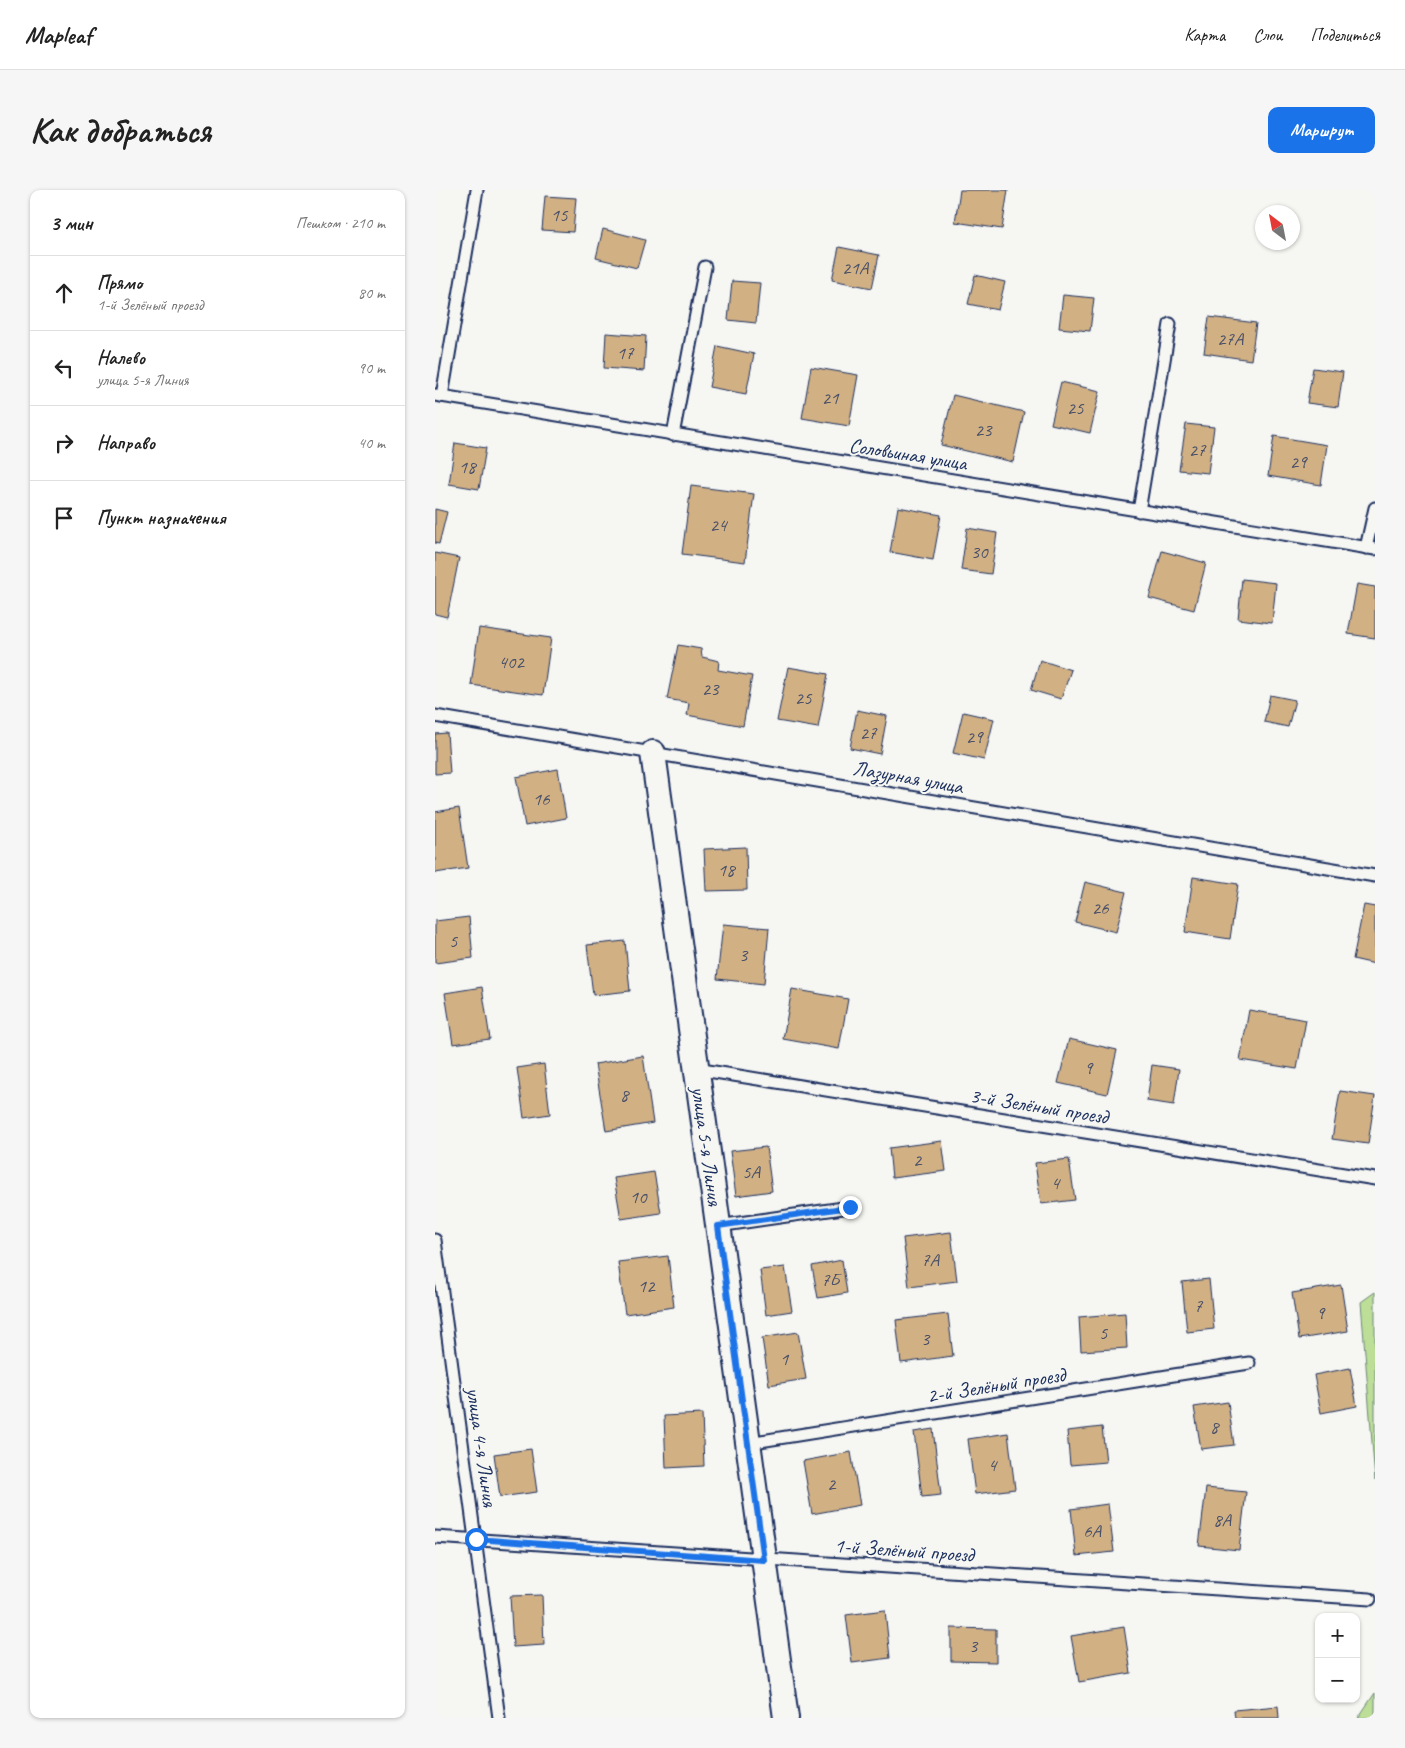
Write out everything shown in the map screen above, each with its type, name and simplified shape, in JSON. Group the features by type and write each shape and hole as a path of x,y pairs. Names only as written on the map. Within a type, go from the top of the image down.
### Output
{"street":[{"name":"улица 5-я Линия","path":"653,753 786,1718"}],"lane":[{"path":"439,395 477,190"},
{"path":"673,435 705,267"},
{"path":"1139,511 1170,324"},
{"name":"Соловьиная улица","path":"439,395 1371,549"},
{"path":"1371,549 1375,508"},
{"name":"Лазурная улица","path":"435,716 1375,876"},
{"name":"3-й Зелёный проезд","path":"696,1070 1375,1179"},
{"path":"718,1226 850,1207"},
{"name":"улица 4-я Линия","path":"435,1240 499,1718"},
{"name":"2-й Зелёный проезд","path":"748,1443 1249,1363"},
{"name":"1-й Зелёный проезд","path":"435,1537 1370,1599"}],"green space":[{"path":"1375,1292 1375,1480 1361,1302"},
{"path":"1375,1693 1375,1718 1358,1718"}],"building":[{"path":"960,190 1008,190 1002,229 955,222"},
{"path":"545,196 576,198 573,232 542,230"},
{"path":"603,229 645,240 637,268 596,258"},
{"path":"839,247 879,255 872,288 832,280"},
{"path":"975,275 1005,282 998,310 968,304"},
{"path":"732,281 760,283 756,323 728,320"},
{"path":"1063,295 1094,298 1090,331 1059,328"},
{"path":"1209,317 1256,323 1251,360 1204,353"},
{"path":"606,333 646,336 644,371 604,368"},
{"path":"717,346 754,354 746,394 709,387"},
{"path":"811,367 858,375 849,426 802,418"},
{"path":"1313,368 1343,372 1338,407 1307,403"},
{"path":"1061,382 1100,391 1090,433 1051,424"},
{"path":"953,395 1024,412 1013,462 941,445"},
{"path":"1186,424 1214,427 1208,473 1179,470"},
{"path":"1274,436 1327,445 1321,485 1268,476"},
{"path":"455,443 486,448 479,489 449,484"},
{"path":"691,486 754,494 745,562 682,554"},
{"path":"898,507 941,515 933,560 890,552"},
{"path":"435,509 447,512 439,544 435,543"},
{"path":"967,528 997,533 991,574 961,570"},
{"path":"1162,551 1206,563 1194,610 1149,598"},
{"path":"435,553 459,558 447,617 435,614"},
{"path":"1242,579 1276,583 1272,623 1238,619"},
{"path":"1357,584 1375,587 1375,638 1348,634"},
{"path":"479,628 551,638 543,695 471,685"},
{"path":"678,645 701,649 702,657 719,661 718,670 752,676 743,726 687,715 689,703 667,699"},
{"path":"1040,660 1071,670 1061,699 1031,690"},
{"path":"788,667 828,674 818,728 777,721"},
{"path":"1270,695 1295,700 1288,727 1264,722"},
{"path":"857,710 887,716 880,754 850,748"},
{"path":"963,712 994,719 984,760 953,753"},
{"path":"447,733 450,773 435,774 435,734"},
{"path":"558,769 566,818 525,826 516,777"},
{"path":"459,808 468,868 435,873 435,812"},
{"path":"746,847 747,890 706,891 704,849"},
{"path":"1193,877 1238,884 1230,939 1185,932"},
{"path":"1085,882 1126,892 1116,932 1075,922"},
{"path":"1364,905 1375,907 1375,964 1353,959"},
{"path":"469,917 473,958 435,963 435,921"},
{"path":"723,924 769,928 764,984 717,979"},
{"path":"625,941 630,991 593,995 587,945"},
{"path":"482,987 490,1039 453,1044 445,993"},
{"path":"792,989 848,999 839,1049 783,1039"},
{"path":"1249,1010 1306,1020 1297,1069 1240,1060"},
{"path":"1069,1039 1117,1050 1107,1094 1058,1083"},
{"path":"643,1056 653,1123 606,1131 595,1064"},
{"path":"544,1064 550,1114 524,1118 517,1068"},
{"path":"1152,1065 1179,1069 1174,1105 1147,1101"},
{"path":"1340,1091 1375,1096 1368,1144 1332,1139"},
{"path":"942,1141 946,1171 892,1178 889,1148"},
{"path":"766,1147 772,1191 736,1196 730,1151"},
{"path":"1069,1159 1075,1200 1041,1204 1035,1163"},
{"path":"654,1172 661,1213 621,1219 614,1178"},
{"path":"951,1232 957,1281 909,1287 903,1238"},
{"path":"668,1256 674,1307 625,1314 618,1262"},
{"path":"842,1260 847,1293 818,1298 812,1266"},
{"path":"785,1267 792,1311 766,1315 760,1270"},
{"path":"1209,1279 1214,1329 1187,1332 1182,1282"},
{"path":"1341,1285 1348,1331 1299,1339 1292,1293"},
{"path":"1125,1313 1127,1348 1081,1351 1079,1317"},
{"path":"948,1314 953,1356 901,1363 896,1320"},
{"path":"798,1332 806,1379 769,1385 762,1338"},
{"path":"1350,1368 1357,1406 1321,1413 1314,1375"},
{"path":"1228,1402 1234,1445 1201,1449 1194,1407"},
{"path":"702,1414 704,1466 666,1468 664,1416"},
{"path":"1102,1427 1106,1462 1070,1465 1067,1431"},
{"path":"933,1429 941,1495 922,1497 914,1432"},
{"path":"1008,1433 1015,1489 975,1494 968,1439"},
{"path":"531,1449 537,1492 500,1497 494,1454"},
{"path":"851,1452 860,1505 812,1514 803,1461"},
{"path":"1206,1488 1246,1492 1239,1550 1199,1546"},
{"path":"1108,1504 1114,1552 1076,1556 1071,1509"},
{"path":"542,1595 544,1645 513,1647 510,1596"},
{"path":"885,1610 890,1658 852,1663 846,1615"},
{"path":"1124,1627 1131,1673 1079,1682 1071,1636"},
{"path":"951,1628 996,1629 996,1662 951,1661"},
{"path":"1278,1706 1279,1718 1235,1718 1234,1710"}],"route":[{"path":"476,1539 764,1560 718,1226 850,1207"}]}
